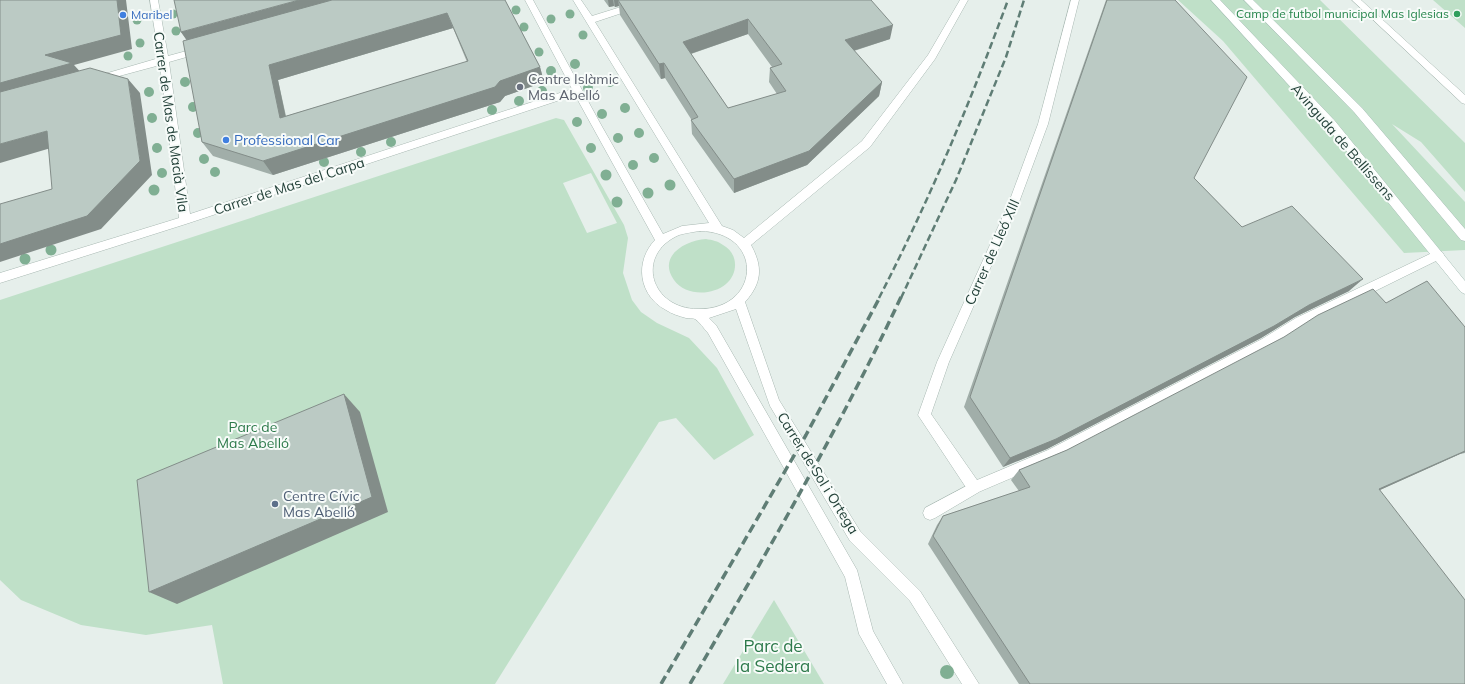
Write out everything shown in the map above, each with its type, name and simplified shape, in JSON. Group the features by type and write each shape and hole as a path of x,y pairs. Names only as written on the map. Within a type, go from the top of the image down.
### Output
{"street":[{"name":"Carrer de Mas de Macià Vila","path":"154,0 164,60 185,220"},
{"path":"529,0 577,91 662,242"},
{"path":"577,0 718,229"},
{"path":"590,20 652,0"},
{"path":"744,245 866,144 932,57 964,0"},
{"name":"Carrer de Lleó XIII","path":"974,488 924,415 944,362 1013,205 1043,124 1075,0"},
{"name":"Avinguda de Bellissens","path":"1214,0 1332,124 1465,289"},
{"name":"Avinguda de Bellissens","path":"1248,0 1358,110 1465,237"},
{"path":"1356,0 1465,101"},
{"path":"89,81 210,47"},
{"name":"Carrer de Mas del Carpa","path":"0,278 185,220 577,91"},
{"path":"700,227 718,229 732,234 744,245 748,249 754,264 755,275 750,290 739,301 717,312 698,315 686,314 668,306 653,293 646,275 649,259 655,248 668,236 677,232 700,227"},
{"path":"930,513 974,488 1053,454 1266,343 1300,322 1438,255"},
{"name":"Carrer de Sol i Ortega","path":"739,301 774,402 855,536 915,596 971,684"},
{"name":"Carrer de Sol i Ortega","path":"698,315 712,328 852,575 866,634 895,684"}],"green space":[{"path":"1178,0 1320,0 1465,143 1465,192 1421,142 1392,124 1465,202 1465,250 1404,253 1223,41"},
{"name":"Camp de futbol municipal Mas Iglesias","path":"1433,0 1465,0 1465,28"},
{"name":"Parc de Mas Abelló","path":"556,118 564,120 624,225 628,238 623,273 632,300 641,312 657,323 689,338 717,368 754,435 714,460 676,418 659,422 495,684 223,684 212,625 146,635 81,625 21,600 0,580 0,300","holes":["591,173 617,223 587,233 563,183"]},
{"path":"706,239 721,244 732,253 735,263 733,274 726,284 714,291 699,292 685,289 674,280 670,271 669,264 671,257 676,251 690,242"},
{"name":"Parc de la Sedera","path":"774,600 824,684 723,684"}],"building":[{"path":"0,0 117,0 121,35 45,55 72,63 0,83"},
{"path":"174,0 299,0 181,32"},
{"path":"332,0 505,0 540,67 500,81 495,87 263,161 202,142 183,41","holes":["447,13 468,61 280,118 269,65"]},
{"path":"618,0 871,0 893,25 845,40 882,82 809,151 734,179 691,120 698,117 664,63 659,64","holes":["748,19 782,64 770,68 786,91 728,108 683,42"]},
{"path":"1107,0 1175,0 1247,77 1194,178 1242,227 1292,206 1363,279 1309,305 1274,326 1056,439 1010,458 970,397"},
{"path":"90,68 128,79 140,161 87,216 0,244 0,204 52,189 47,131 0,144 0,92"},
{"path":"1427,281 1465,327 1465,451 1379,489 1465,600 1465,684 1030,684 933,536 943,516 1030,487 1019,470 1067,450 1284,337 1318,315 1373,289 1386,303"},
{"name":"Centre Cívic Mas Abelló","path":"344,394 372,497 149,592 137,480"}],"railway":[{"path":"879,298 932,188 979,76 1008,0"},
{"path":"901,298 956,180 1006,57 1024,0"},
{"path":"661,684 806,435 880,297"},
{"path":"690,684 827,444 901,297"}],"place":[{"name":"Camp de futbol municipal Mas Iglesias","path":"1457,14"},
{"name":"Maribel","path":"123,15"},
{"name":"Centre Islàmic Mas Abelló","path":"520,87"},
{"name":"Professional Car","path":"226,140"},
{"name":"Centre Cívic Mas Abelló","path":"275,504"}]}
